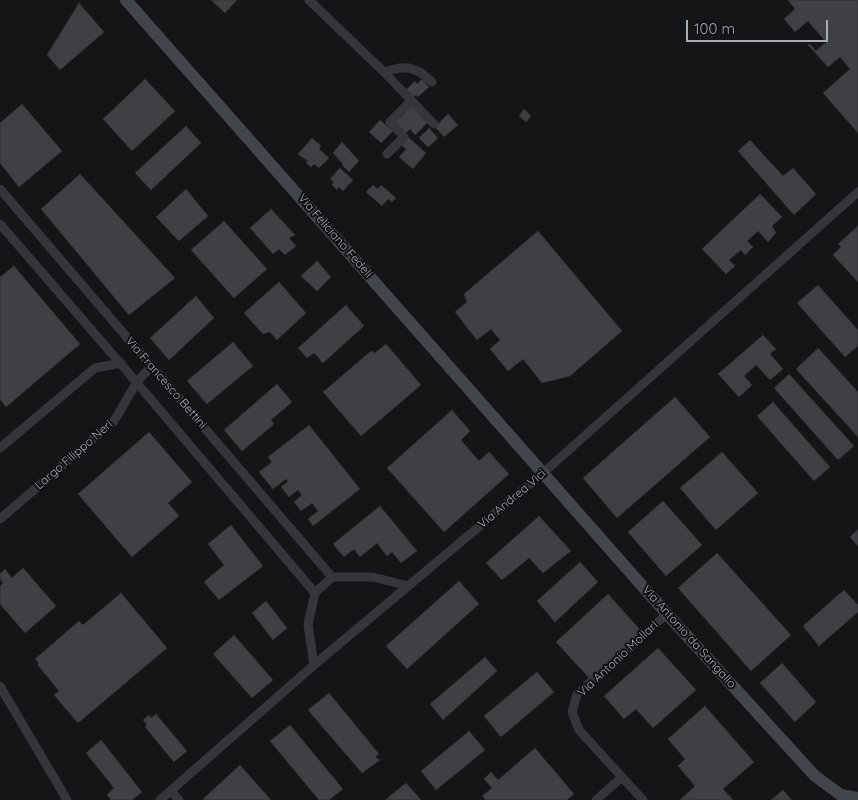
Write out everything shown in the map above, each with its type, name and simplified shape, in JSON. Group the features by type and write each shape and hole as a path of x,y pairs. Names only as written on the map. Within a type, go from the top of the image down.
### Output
{"street":[{"name":"Via Feliciano Fedeli","path":"126,0 544,473"},
{"path":"309,0 384,72 434,124"},
{"path":"384,72 409,68 420,72 432,82"},
{"path":"387,154 404,137 390,122 412,101"},
{"name":"Via Francesco Bettini","path":"0,189 332,577"},
{"name":"Via Andrea Vici","path":"160,800 314,665 544,473 858,192"},
{"name":"Via Francesco Bettini","path":"0,224 121,363 315,594"},
{"path":"0,448 95,368 121,363"},
{"name":"Largo Filippo Neri","path":"0,519 114,421 137,382 151,367"},
{"name":"Via Antonio da Sangallo","path":"544,473 667,614 815,776 843,797 858,798"},
{"path":"314,665 308,624 315,594 332,577 373,578 408,586"},
{"name":"Via Antonio Mollari","path":"643,800 579,730 572,712 577,694 667,614"},
{"path":"0,686 67,800"},
{"path":"596,800 622,777"},
{"path":"171,791 179,800"}],"building":[{"path":"211,0 237,0 225,13"},
{"path":"788,0 858,0 858,133 823,93 850,69 840,57 828,67 808,45 810,44 816,51 826,42 808,21 795,32 784,19 795,9"},
{"path":"79,3 104,32 60,70 47,55"},
{"path":"145,79 175,111 132,151 103,119"},
{"path":"422,79 429,87 418,97 416,95 413,97 406,90 415,81 417,84"},
{"path":"410,103 429,121 415,135 410,129 405,134 392,122"},
{"path":"22,104 62,151 19,187 0,163 0,123"},
{"path":"524,109 531,116 526,122 519,116"},
{"path":"448,114 458,125 444,137 435,127"},
{"path":"380,120 393,131 381,143 369,132"},
{"path":"186,126 201,143 151,190 135,173"},
{"path":"429,128 438,138 428,147 419,138"},
{"path":"408,137 426,153 413,169 399,157 406,149 401,145"},
{"path":"312,138 321,146 319,149 329,158 319,168 314,164 311,167 306,163 308,161 298,154"},
{"path":"750,140 783,176 793,168 816,194 794,215 738,151"},
{"path":"342,142 359,161 349,172 333,153"},
{"path":"340,168 353,180 343,191 339,187 337,190 332,185 334,182 330,179"},
{"path":"80,174 175,278 129,315 41,209"},
{"path":"373,185 378,189 381,185 396,198 392,202 388,199 382,206 366,192"},
{"path":"186,189 208,216 179,241 156,217"},
{"path":"760,194 782,217 772,226 776,233 768,242 758,231 747,241 753,247 745,255 741,250 729,260 735,266 726,274 702,249"},
{"path":"271,209 295,235 289,238 296,246 285,255 279,249 273,254 250,228"},
{"path":"224,221 267,269 234,298 191,250"},
{"path":"858,226 858,282 833,255 841,247 838,244"},
{"path":"538,231 622,331 570,376 542,383 523,359 508,371 490,349 500,340 491,329 477,340 455,312 467,302 464,294"},
{"path":"317,261 331,277 317,291 301,276"},
{"path":"14,266 80,344 6,407 0,399 0,277"},
{"path":"279,282 306,313 277,340 270,332 263,334 244,313"},
{"path":"818,285 858,330 858,346 845,357 797,303"},
{"path":"196,296 214,318 169,360 150,338"},
{"path":"346,305 364,326 323,363 314,353 307,358 298,348"},
{"path":"763,335 776,349 770,354 783,369 770,380 756,365 744,376 752,385 739,397 718,374"},
{"path":"233,342 253,366 207,404 187,381"},
{"path":"386,344 421,385 361,436 323,392 371,351 375,353"},
{"path":"818,348 858,392 858,437 796,369"},
{"path":"789,374 854,446 838,460 774,388"},
{"path":"277,384 292,402 271,420 274,424 242,451 224,430"},
{"path":"675,397 710,437 617,518 583,478"},
{"path":"773,402 830,467 814,481 757,416"},
{"path":"452,410 470,431 461,440 479,461 489,452 509,474 444,532 387,468"},
{"path":"309,425 360,489 313,526 308,519 318,511 312,503 301,511 294,502 302,495 298,490 289,497 281,487 288,481 286,479 273,489 259,472 272,462 268,457"},
{"path":"149,432 192,482 168,503 179,516 132,557 78,494"},
{"path":"722,452 758,493 716,530 680,488"},
{"path":"663,501 702,545 666,576 628,532"},
{"path":"380,506 417,551 401,563 392,552 387,556 377,543 360,557 354,549 344,557 333,544"},
{"path":"539,516 571,551 543,573 529,558 502,580 486,563"},
{"path":"231,525 263,566 219,600 204,582 224,565 208,544"},
{"path":"858,529 858,546 850,537"},
{"path":"717,553 791,635 751,671 678,588"},
{"path":"580,562 598,582 555,622 537,601"},
{"path":"23,568 56,606 25,633 0,604 0,586 3,583 0,579 0,574 5,569 12,578"},
{"path":"459,581 479,604 407,669 386,646"},
{"path":"844,590 858,605 858,612 819,646 803,626"},
{"path":"121,593 167,648 78,723 54,695 59,691 35,659 79,621 83,625"},
{"path":"608,594 643,633 591,680 556,642"},
{"path":"266,601 287,628 273,640 252,613"},
{"path":"234,635 273,680 252,698 213,654"},
{"path":"658,648 696,690 653,728 636,709 624,719 604,696"},
{"path":"485,657 497,671 443,720 430,704"},
{"path":"782,663 816,702 795,722 760,683"},
{"path":"537,672 554,692 501,737 484,716"},
{"path":"329,693 379,754 375,757 380,760 362,773 308,710"},
{"path":"705,706 754,762 723,789 733,800 680,800 695,786 678,766 685,759 668,739"},
{"path":"156,714 187,751 174,762 145,727 147,725 143,720 149,715 151,718"},
{"path":"290,725 343,789 329,800 319,800 270,741"},
{"path":"469,731 485,750 436,790 421,771"},
{"path":"101,740 142,792 132,800 111,800 107,795 114,788 86,753"},
{"path":"535,748 574,794 567,800 486,800 482,796 492,788 484,779 491,772 498,780"},
{"path":"240,765 271,800 203,799"},
{"path":"406,783 421,800 385,800"},
{"path":"783,790 792,800 771,800"}]}
